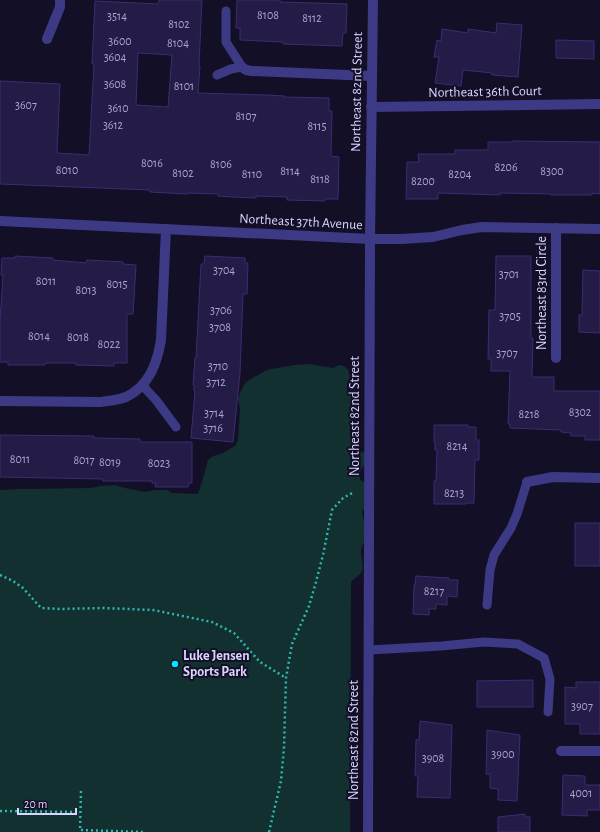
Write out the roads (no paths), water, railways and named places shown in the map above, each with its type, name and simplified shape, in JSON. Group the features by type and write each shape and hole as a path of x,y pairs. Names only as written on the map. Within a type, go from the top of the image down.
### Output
{"street":[{"path":"47,39 60,7 60,0"},
{"name":"Northeast 82nd Street","path":"368,832 370,239 373,0"},
{"path":"242,67 246,70 252,71 371,76"},
{"name":"Northeast 36th Court","path":"371,107 600,104"},
{"name":"Northeast 37th Avenue","path":"0,221 370,239 433,237 482,227 600,229"},
{"name":"Northeast 83rd Circle","path":"556,228 556,358"},
{"path":"0,401 101,402 114,400 126,396 139,387 149,377 155,367 161,340 166,229"},
{"path":"527,482 553,477 600,478"},
{"path":"561,751 600,751"}],"lane":[{"path":"216,75 231,69 242,67 226,42 226,11"},
{"path":"139,387 156,400 176,427"},
{"path":"487,604 490,570 494,555 510,528 527,482"},
{"path":"369,650 484,642 518,644 544,658 550,679 548,712"}],"place":[{"name":"Luke Jensen Sports Park","path":"175,664"}]}
